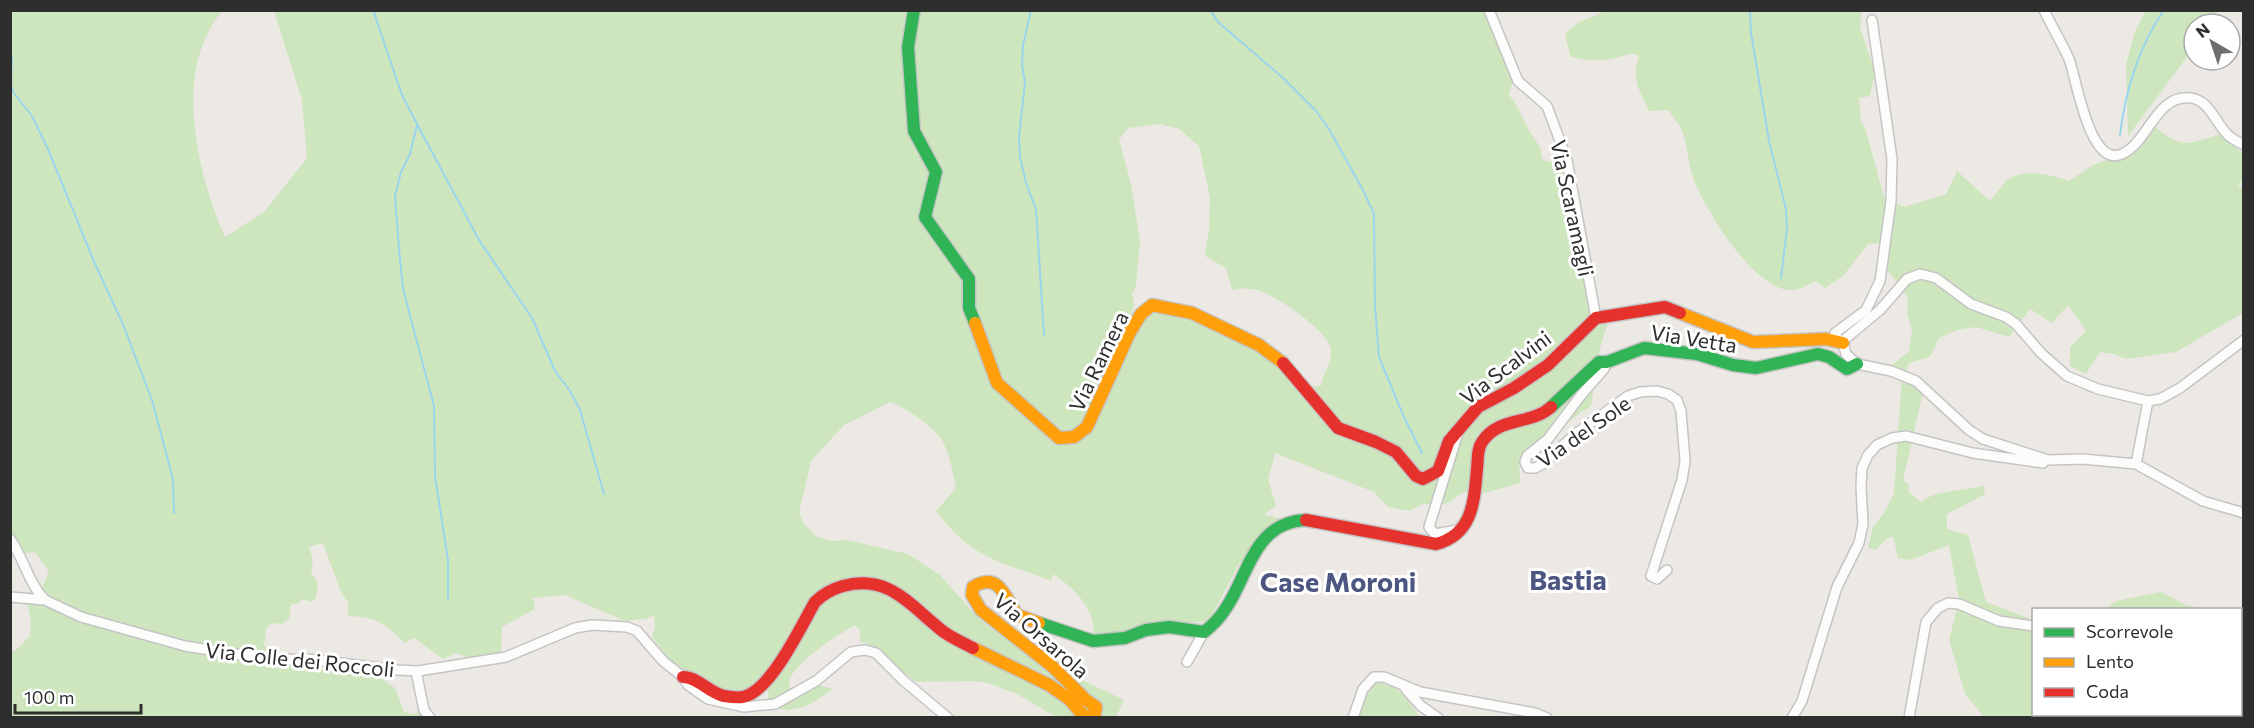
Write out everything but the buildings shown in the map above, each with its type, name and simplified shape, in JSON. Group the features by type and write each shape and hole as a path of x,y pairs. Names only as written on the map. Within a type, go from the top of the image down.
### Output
{"street":[{"name":"Via Ramera","path":"914,10 908,47 914,131 936,172 925,217 969,279 969,308 997,383 1050,432 1059,438 1071,439 1087,427 1130,332 1141,314 1152,305 1192,314 1259,345 1279,359 1338,428 1396,452 1419,478 1428,478 1438,471 1449,441 1458,431"},
{"name":"Via Scaramagli","path":"1489,10 1518,81 1547,106 1567,160 1596,318"},
{"path":"2044,10 2069,58 2081,110 2091,131 2108,154 2115,156 2123,154 2135,144 2164,107 2174,101 2190,98 2209,109 2228,135 2244,145"},
{"path":"1872,20 1892,159 1891,201 1880,281 1866,310 1834,333 1846,354 1857,364 1891,371 1916,381 1969,430 1983,439 2048,460 2083,459 2136,464 2203,501 2244,513"},
{"path":"1596,318 1665,307 1754,342 1768,344 1825,339 1841,342 1880,310 1907,279 1920,274 1929,275 1971,304 2006,317 2016,324 2041,353 2067,376 2098,389 2148,401 2160,399 2180,388 2244,340"},
{"name":"Via Scalvini","path":"1463,529 1435,534 1429,527 1458,431 1478,407 1514,388 1548,364 1596,318"},
{"name":"Via Vetta","path":"1463,529 1468,520 1479,449 1483,440 1510,421 1542,415 1599,362 1607,362 1644,348 1697,354 1733,365 1756,368 1818,354 1829,357 1847,369 1857,364"},
{"name":"Via del Sole","path":"1607,362 1604,369 1548,439 1527,456 1525,462 1528,468 1543,464 1574,435 1628,396 1640,392 1657,391 1677,400 1681,411 1684,451 1682,480 1651,576 1657,579 1667,570"},
{"path":"2136,464 2148,401"},
{"path":"1792,717 1802,701 1837,587 1859,543 1863,524 1862,468 1868,454 1876,445 1892,438 1906,436 1973,453 2042,464 2048,460"},
{"path":"1187,662 1204,632 1223,615 1235,596 1252,553 1281,527 1300,520 1333,523 1436,544 1455,538 1463,529"},
{"path":"10,539 17,548 31,581 45,600"},
{"name":"Via Orsarola","path":"683,677 691,677 704,688 723,696 745,697 762,685 774,670 815,602 823,594 855,583 879,584 907,599 942,631 999,662 1049,685 1069,699 1082,714 1090,717 1095,714 1096,707 1053,667 981,610 972,595 973,587 985,580 992,582 1006,594 1010,606 1017,615 1093,641 1125,638 1146,630 1169,627 1204,632"},
{"name":"Via Colle dei Roccoli","path":"10,597 45,600 81,617 185,646 272,660 307,659 398,670 418,671 507,657 558,634 592,625 633,629 663,661 683,677 688,686 708,699 744,707 770,706 816,681 851,652 865,650 880,657 904,681 948,717"},
{"path":"1909,717 1926,622 1938,608 1948,603 1959,604 1999,621 2032,626"},
{"name":"Via Colle dei Roccoli","path":"418,671 424,710 430,717"},
{"path":"1353,717 1364,688 1374,677 1384,677 1420,692 1547,717"},
{"path":"1403,686 1421,706 1438,717"}],"green space":[{"path":"2146,10 2222,11 2182,12 2182,64 2128,136 2126,64 2135,31"},
{"path":"11,11 222,11 207,35 197,62 194,122 206,183 225,237 264,212 307,158 302,100 274,11 1492,11 1502,34 1513,81 1509,95 1539,146 1542,158 1547,162 1562,159 1565,166 1593,303 1589,309 1591,318 1610,316 1600,348 1591,406 1538,448 1519,459 1520,483 1481,494 1467,491 1458,495 1451,502 1439,505 1423,504 1409,511 1388,507 1374,492 1275,453 1268,480 1276,505 1264,515 1284,519 1263,537 1239,564 1209,621 1169,624 1100,642 1094,637 1088,609 1069,586 1053,574 1051,581 1001,563 974,549 949,527 936,511 956,488 943,442 927,425 912,413 890,402 844,425 811,461 799,513 805,525 817,537 832,541 847,540 908,554 940,575 978,618 1024,653 1045,667 1074,676 1124,700 1116,717 1056,717 1017,694 988,683 916,682 870,645 860,641 860,630 855,625 806,659 791,676 789,684 792,692 818,685 833,689 803,707 779,709 769,706 768,690 775,675 748,694 736,695 723,692 694,677 658,646 652,636 655,627 654,615 646,619 625,621 565,595 533,598 535,609 502,627 501,652 469,658 456,653 443,659 414,638 405,643 380,622 348,616 348,602 341,592 323,543 309,547 313,560 311,572 318,583 316,598 311,602 302,599 297,604 292,604 289,608 291,613 289,619 282,624 271,623 266,629 264,645 280,659 322,669 332,666 375,674 395,688 404,712 413,714 423,712 425,717 11,717 11,651 16,650 30,636 31,620 26,599 37,600 49,572 35,552 20,554 11,551","holes":["1160,124 1179,129 1199,146 1210,198 1205,256 1226,268 1232,290 1260,291 1288,306 1318,330 1331,351 1321,386 1308,387 1242,343 1194,317 1156,308 1140,325 1129,320 1134,305 1132,294 1136,286 1140,241 1131,184 1119,140 1128,128"]},
{"path":"1606,11 1862,11 1860,27 1875,73 1870,96 1859,98 1861,121 1866,131 1884,197 1904,207 1946,194 1957,171 1990,201 2009,179 2023,174 2039,174 2069,181 2093,165 2115,157 2139,144 2155,127 2173,139 2186,143 2221,134 2243,154 2243,179 2238,186 2244,188 2243,313 2176,352 2126,359 2100,352 2086,374 2070,366 2070,347 2086,331 2068,305 2052,323 2030,309 2009,337 1976,327 1957,330 1939,338 1930,357 1909,363 1906,371 1925,384 1903,480 1908,484 1909,492 1921,502 1942,493 1984,485 1985,494 1947,514 1947,529 1968,535 1986,602 2032,620 2032,716 2127,717 1984,717 1965,694 1949,640 1959,600 1949,545 1911,560 1898,558 1893,536 1886,539 1876,550 1868,548 1873,527 1884,513 1894,493 1902,378 1885,371 1909,351 1912,330 1907,314 1908,298 1884,265 1878,243 1868,244 1843,276 1825,288 1815,281 1793,290 1778,287 1763,278 1733,247 1708,209 1691,173 1686,144 1678,124 1668,110 1649,111 1636,78 1639,56 1632,53 1616,58 1594,60 1570,56 1565,33 1579,22"},
{"path":"2161,592 2186,605 2201,608 2107,608 2116,601"},
{"path":"2243,611 2243,717 2178,718 2178,716 2242,716"},
{"path":"1376,683 1392,686 1403,694 1420,717 1357,718 1369,691"}],"waterway":[{"path":"373,10 402,95 417,124 479,240 532,318 555,371 570,391 580,410 604,494"},
{"path":"1031,10 1023,45 1022,65 1025,83 1019,136 1020,157 1026,183 1036,209 1044,335"},
{"path":"1210,10 1218,22 1283,78 1316,111 1329,129 1364,192 1374,214 1375,307 1379,357 1403,415 1422,453"},
{"path":"1750,10 1751,33 1769,141 1786,209 1787,229 1781,278"},
{"path":"2120,135 2125,102 2134,70 2147,39 2164,10"},
{"path":"10,53 13,92 32,116 48,149 95,264 122,322 152,400 173,479 174,513"},
{"path":"417,125 410,154 401,172 395,196 403,289 434,406 435,476 448,560 448,599"}],"traffic: fast":[{"path":"914,10 908,47 914,131 936,172 925,217 969,279 969,308 975,323"},
{"path":"1551,407 1599,362 1607,362 1644,348 1697,354 1733,365 1756,368 1818,354 1829,357 1847,369 1857,364"},
{"path":"1039,623 1093,641 1125,638 1146,630 1169,627 1204,632 1224,612 1255,552 1264,540 1275,530 1289,523 1306,520"}],"traffic: slow":[{"path":"975,323 997,383 1059,438 1074,437 1087,427 1130,332 1141,314 1152,305 1192,313 1259,345 1283,363"},
{"path":"1680,313 1753,342 1826,339 1843,343"},
{"path":"973,648 1049,685 1069,699 1082,714 1090,717 1095,714 1096,707 1053,667 981,610 972,595 973,587 989,582 995,584 1005,594 1017,615 1039,623"}],"traffic: jam":[{"path":"1283,363 1338,428 1396,452 1416,476 1423,479 1438,471 1449,441 1478,407 1514,388 1548,365 1596,318 1665,307 1680,313"},
{"path":"1306,520 1436,544 1448,539 1458,533 1469,515 1475,493 1478,451 1482,442 1497,428 1543,413 1551,407"},
{"path":"683,677 694,680 724,696 743,697 754,692 774,671 815,602 824,594 835,589 859,583 873,584 897,594 951,637 973,648"}],"district":[{"name":"Bastia","path":"1568,579"},
{"name":"Case Moroni","path":"1338,581"}]}
